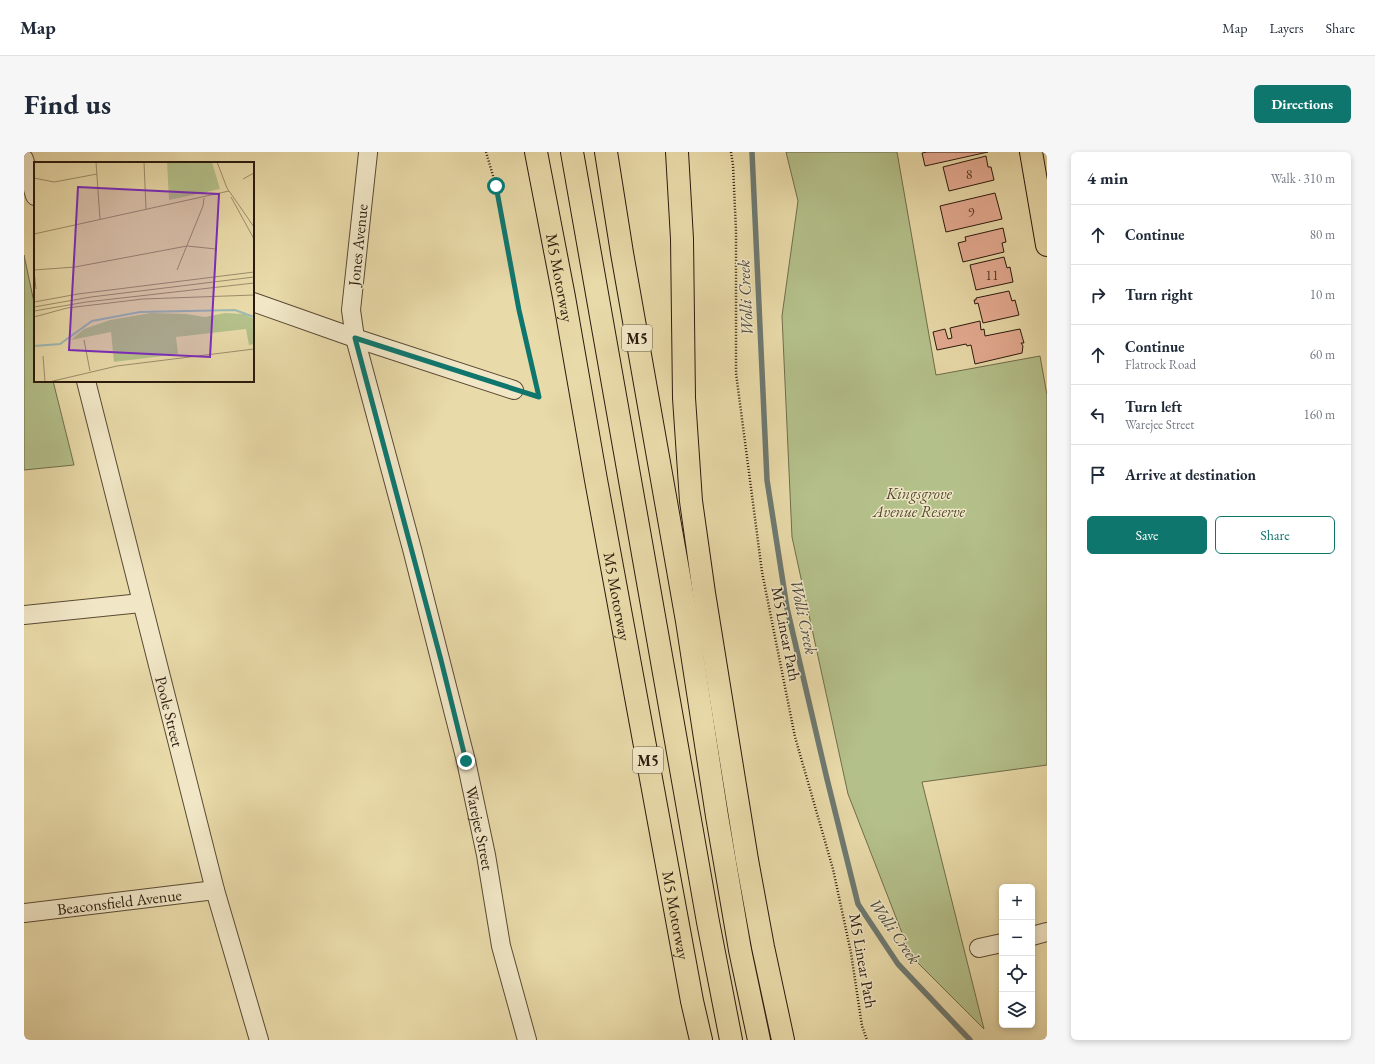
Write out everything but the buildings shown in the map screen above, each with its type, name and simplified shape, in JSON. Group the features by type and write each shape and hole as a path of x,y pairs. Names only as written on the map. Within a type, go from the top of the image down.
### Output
{"main road":[{"name":"M5 Motorway","path":"536,152 692,1001 701,1040"},
{"path":"572,152 708,922 731,1040"},
{"name":"M5","path":"606,152 622,253 687,621 717,816 740,950 759,1040"},
{"path":"677,152 682,239 684,398 691,501 744,845 763,947 783,1040"},
{"path":"1031,152 1047,245"}],"street":[{"name":"Jones Avenue","path":"355,338 351,310 368,153"},
{"path":"24,159 34,192"},
{"path":"24,171 34,192"},
{"path":"254,302 355,338 514,390"},
{"name":"Warejee Street","path":"355,338 428,608 466,761 486,855 502,946 527,1040"},
{"name":"Poole Street","path":"86,382 141,603 215,890 259,1040"},
{"path":"24,615 141,603"},
{"name":"Beaconsfield Avenue","path":"24,913 215,890"},
{"path":"1035,935 1047,932"},
{"path":"979,948 999,944"}],"path":[{"path":"486,152 496,186 519,310 539,397 514,390"},
{"name":"M5 Linear Path","path":"731,152 736,231 736,373 762,572 795,737 832,869 851,953 862,1026 867,1040"}],"green space":[{"name":"Kingsgrove Avenue Reserve","path":"786,152 897,152 936,375 1040,356 1047,395 1047,765 922,782 984,1029 911,956 848,794 792,537 782,316 798,201"},
{"path":"24,255 34,302 34,382 53,382 74,465 24,470"}],"waterway":[{"name":"Wolli Creek","path":"752,152 767,480 787,608 827,779 858,904 898,964 970,1040"}],"route":[{"path":"466,761 412,549 355,338 539,397 519,310 496,186"}]}
